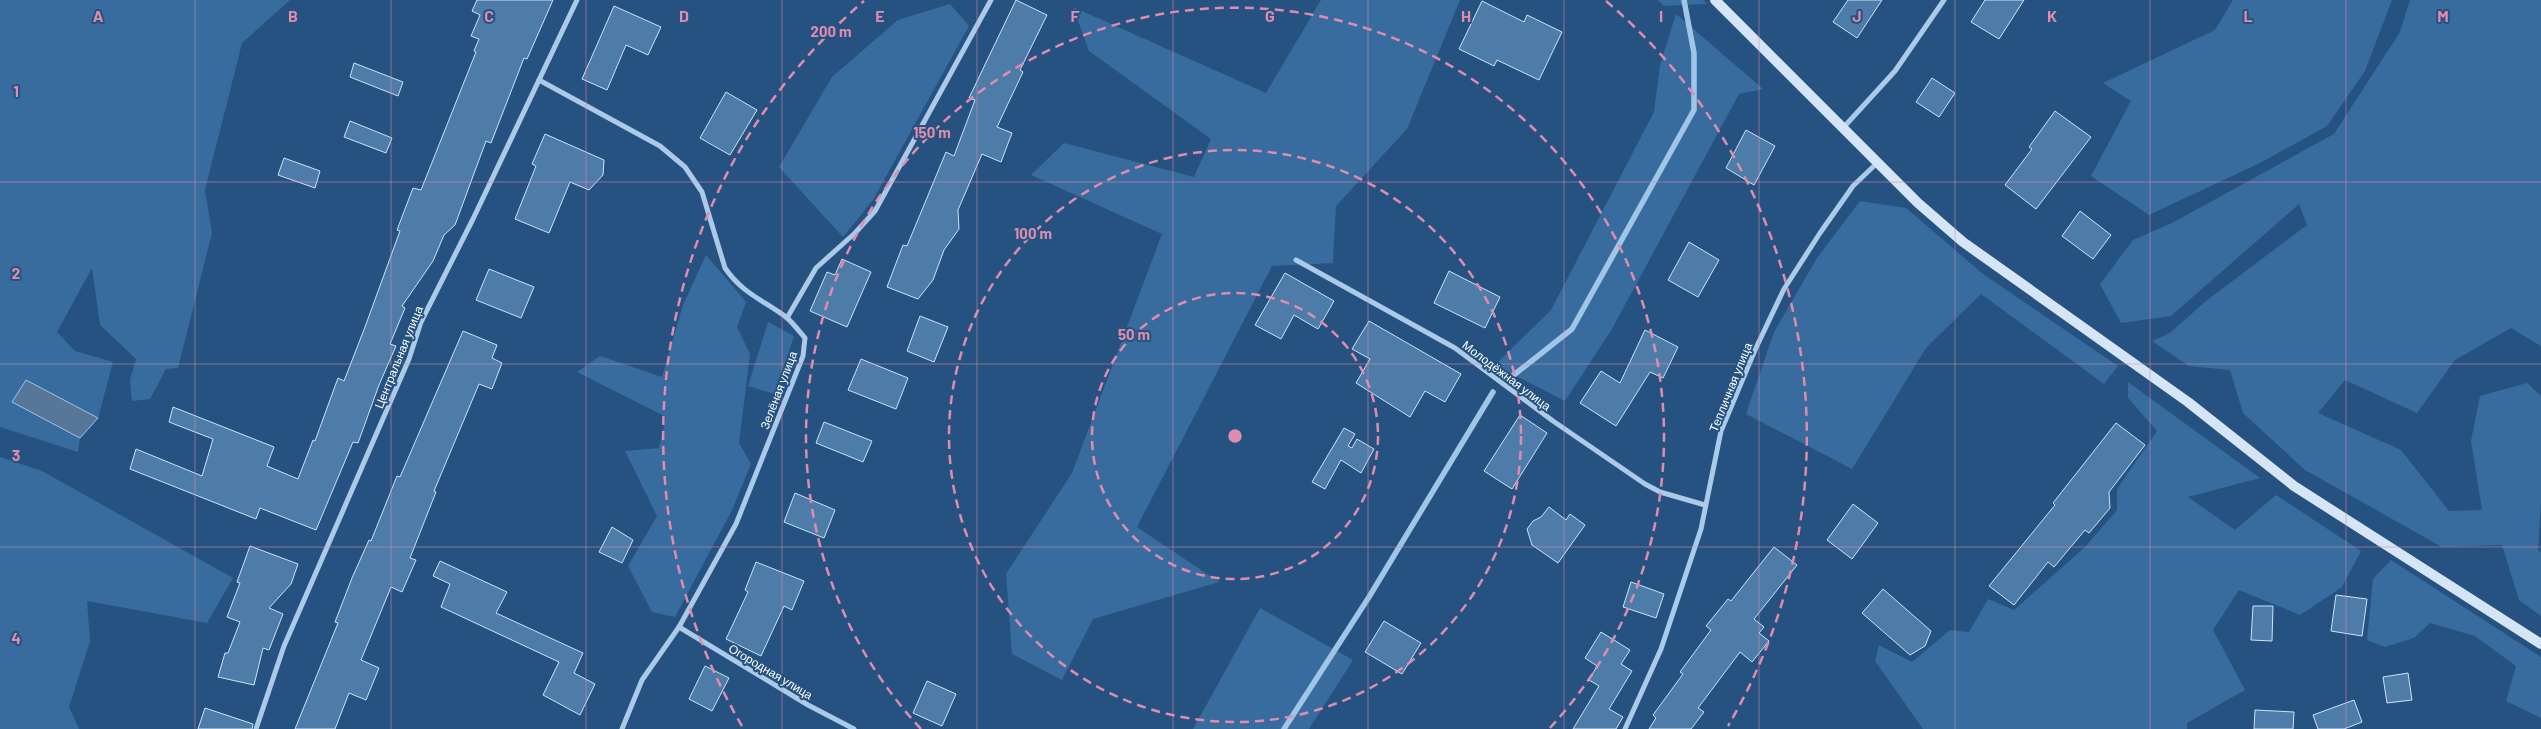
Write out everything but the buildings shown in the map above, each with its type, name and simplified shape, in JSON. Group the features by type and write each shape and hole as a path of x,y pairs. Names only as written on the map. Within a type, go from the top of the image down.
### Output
{"street":[{"name":"Центральная улица","path":"256,729 284,646 406,368 422,322 577,0"},
{"path":"787,318 816,268 855,233 875,211 991,0"},
{"path":"1715,0 1877,163 1918,203 1963,242 2188,402 2294,486 2541,644"},
{"path":"1843,128 1895,71 1944,0"},
{"name":"Зелёная улица","path":"539,80 660,146 685,167 702,192 728,272 757,300 787,318 805,338 803,356 736,524 679,627 642,680 622,729"},
{"name":"Тепличная улица","path":"1625,729 1661,649 1701,529 1722,431 1755,350 1784,289 1820,233 1853,186 1877,163"},
{"name":"Молодёжная улица","path":"1296,260 1454,348 1553,421 1645,484 1660,492 1705,505"},
{"name":"Огородная улица","path":"679,627 808,705 854,729"}],"shaded area":[{"path":"0,0 290,0 242,43 205,190 212,233 178,368 166,369 150,399 132,401 130,380 136,359 100,325 92,268 57,332 75,351 113,362 98,418 26,380 13,402 80,438 78,452 0,427"},
{"path":"1321,0 1460,0 1407,129 1336,206 1333,263 1272,266 1137,527 1219,582 1093,619 1062,680 1012,654 1006,574 1072,473 1162,234 1031,175 1064,143 1194,177 1211,139 1089,51 1073,7 1266,93"},
{"path":"1658,0 1703,0 1707,4 1664,6"},
{"path":"2233,0 2392,0 2365,71 2327,126 2260,163 2149,215 2091,176 2131,101 2103,83 2215,30"},
{"path":"2410,0 2541,0 2541,346 2511,328 2455,360 2417,413 2345,380 2318,413 2401,450 2449,511 2482,510 2471,441 2480,396 2527,383 2541,396 2541,502 2538,550 2541,552 2541,616 2519,600 2502,545 2442,547 2305,470 2243,413 2230,370 2189,366 2152,341 2170,333 2206,301 2307,225 2299,204 2171,316 2121,323 2100,284 2133,240 2172,223 2334,134 2400,32"},
{"path":"950,4 969,26 873,200 843,237 779,167 832,77 898,20"},
{"path":"1676,14 1763,89 1739,94 1612,329 1565,401 1495,365 1551,310 1654,112 1660,65"},
{"path":"1860,201 1906,208 1983,274 2118,366 2104,384 1981,294 1926,348 1852,469 1746,414 1774,332 1817,258"},
{"path":"706,255 746,302 737,327 750,354 739,443 751,464 732,510 675,617 652,612 628,566 657,516 625,451 659,448 666,417 577,372 600,356 662,377 683,305"},
{"path":"768,322 794,336 775,394 748,386"},
{"path":"26,380 98,418 80,438 12,402"},
{"path":"2128,382 2260,478 2188,497 2235,530 2276,495 2361,551 2342,587 2300,615 2239,590 2213,630 2245,690 2187,723 2187,729 1923,729 1875,661 1879,645 1912,662 1950,630 1969,632 1988,599 2014,610 2085,547 2117,510 2117,489 2157,431 2128,398"},
{"path":"0,457 42,471 233,578 207,623 87,601 90,641 69,707 79,729 0,729"},
{"path":"2391,560 2541,657 2541,718 2506,701 2516,666 2475,636 2430,623 2414,638 2385,647 2367,640 2373,579"},
{"path":"1260,608 1353,660 1309,729 1193,729"}],"waterway":[{"path":"1510,378 1572,329 1694,110 1694,53 1684,0"},
{"path":"1284,729 1369,597 1493,392"}]}
